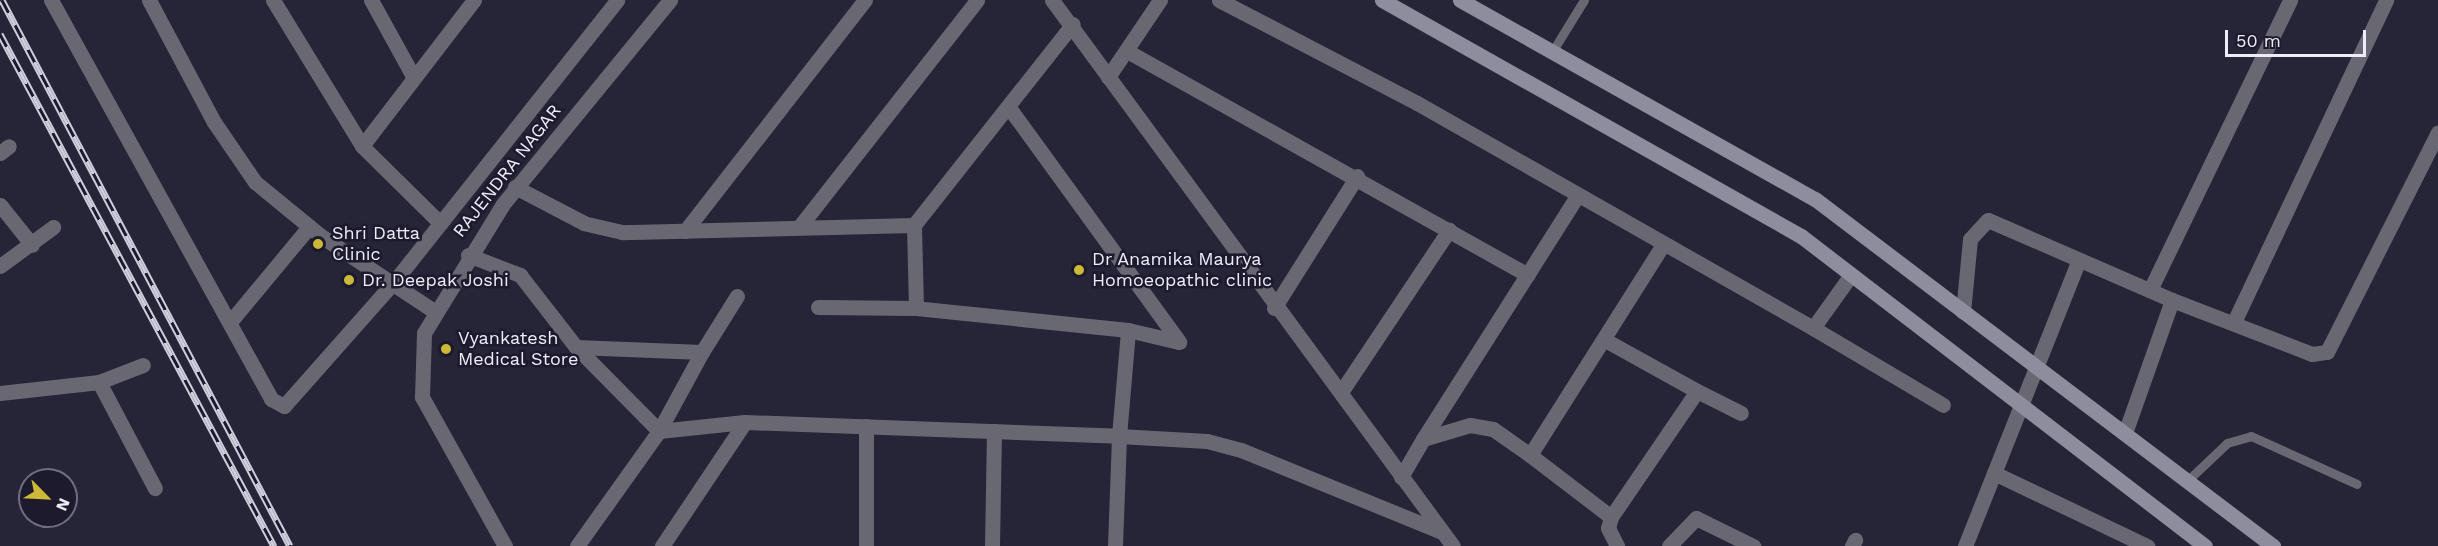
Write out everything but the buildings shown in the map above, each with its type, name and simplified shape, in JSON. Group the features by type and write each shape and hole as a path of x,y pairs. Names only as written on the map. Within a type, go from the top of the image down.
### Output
{"main road":[{"path":"1382,0 1738,197 1851,275 2021,408 2205,546"},
{"path":"1460,0 1815,199 2272,546"}],"street":[{"path":"51,0 230,322 270,399 284,406 393,283 617,0"},
{"path":"149,0 214,122 255,182 309,226 434,311"},
{"path":"273,0 362,146 440,223"},
{"path":"371,0 412,76"},
{"path":"362,146 412,76 474,0"},
{"name":"RAJENDRA NAGAR","path":"505,546 422,397 420,365 434,311 468,255 515,188 670,0"},
{"path":"685,231 865,0"},
{"path":"800,226 976,0"},
{"path":"1052,0 1072,24 1274,308 1341,392 1452,546"},
{"path":"1108,77 1160,0"},
{"path":"1219,0 1417,103 1662,246 1813,328 1943,405"},
{"path":"2150,290 2290,0"},
{"path":"2234,322 2386,0"},
{"path":"916,308 914,225 1010,109 1072,24"},
{"path":"1127,51 1357,176 1528,275"},
{"path":"818,307 916,308 1128,330 1179,342 1010,109"},
{"path":"1963,312 1970,239 1981,221 2172,300 2312,354 2327,352 2438,132"},
{"path":"1274,308 1357,176"},
{"path":"515,188 604,228 685,231 800,226 914,225"},
{"path":"1401,477 1577,196"},
{"path":"0,205 32,245"},
{"path":"230,322 309,226"},
{"path":"0,266 32,245 53,227"},
{"path":"1341,392 1449,230"},
{"path":"1530,455 1605,340 1662,246"},
{"path":"468,255 520,275 576,347 659,431"},
{"path":"1965,546 2038,369 2078,262"},
{"path":"1813,328 1851,275"},
{"path":"577,546 659,431 702,352 738,296"},
{"path":"2125,433 2172,300"},
{"path":"1117,545 1119,436 1128,330"},
{"path":"1605,340 1741,413"},
{"path":"576,347 702,352"},
{"path":"1,390 99,382 143,365"},
{"path":"99,382 155,488"},
{"path":"1617,546 1608,528 1611,517 1697,391"},
{"path":"659,431 745,422 1207,441 1240,450 1442,532"},
{"path":"662,546 745,422"},
{"path":"1423,439 1481,425 1530,455 1611,517"},
{"path":"866,426 866,546"},
{"path":"992,546 994,431"},
{"path":"1994,473 2147,546"},
{"path":"1669,546 1696,518 1753,546"}],"lane":[{"path":"1552,52 1584,0"},
{"path":"2187,481 2227,443 2251,436 2357,484"}],"railway":[{"path":"2,0 290,546"},
{"path":"0,34 274,546"}],"place":[{"name":"Shri Datta Clinic","path":"318,244"},
{"name":"Dr Anamika Maurya Homoeopathic clinic","path":"1079,270"},
{"name":"Dr. Deepak Joshi","path":"349,280"},
{"name":"Vyankatesh Medical Store","path":"446,349"}]}
